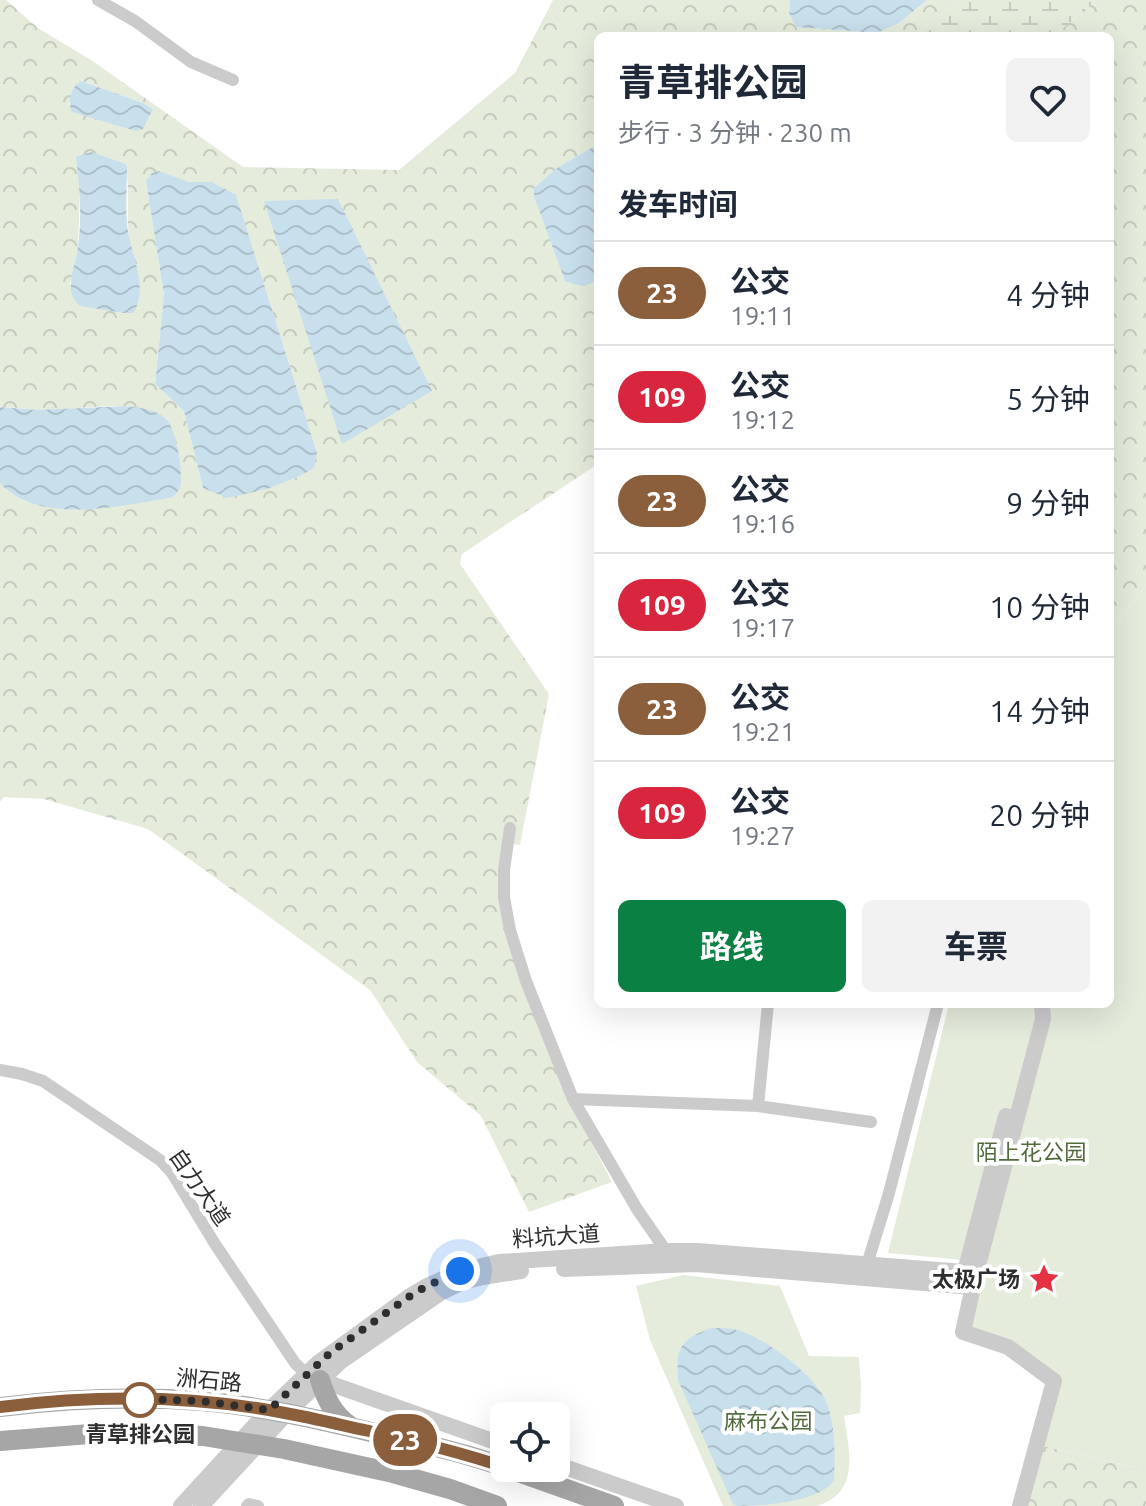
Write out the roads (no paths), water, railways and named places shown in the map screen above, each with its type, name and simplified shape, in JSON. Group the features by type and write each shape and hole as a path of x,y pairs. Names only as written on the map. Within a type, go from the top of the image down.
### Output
{"main road":[{"path":"314,1376 331,1407 354,1428"},
{"name":"洲石路","path":"0,1407 64,1400 200,1401 278,1412 354,1428 426,1444 490,1463"},
{"path":"0,1441 90,1434 203,1436 393,1473 497,1506"},
{"name":"洲石路","path":"545,1482 614,1506"}],"street":[{"path":"98,0 135,21 191,62 233,80"},
{"path":"510,828 504,897 510,930 526,981 573,1099 668,1257"},
{"path":"758,1106 768,1008"},
{"path":"865,1272 937,1008"},
{"path":"1020,1506 1054,1381 1008,1347 963,1332 968,1279 1032,1016 1038,1008"},
{"name":"自力大道","path":"0,1070 43,1081 160,1160 172,1173 289,1356 301,1369 314,1376"},
{"path":"573,1099 758,1106 871,1122"},
{"name":"料坑大道","path":"201,1506 250,1443 314,1376 462,1282 521,1271 668,1257 697,1251 865,1272 968,1279"},
{"path":"314,1376 490,1440"},
{"name":"料坑大道","path":"181,1506 250,1443"},
{"path":"570,1469 676,1506"},
{"path":"247,1506 258,1506"}],"water":[{"path":"790,0 927,0 899,23 879,32 796,27 789,13"},
{"path":"81,81 153,109 143,129 136,131 72,112 71,94"},
{"path":"594,146 594,281 590,284 578,285 565,281 534,196 534,188 557,168"},
{"path":"91,152 127,167 127,223 140,284 138,304 133,313 80,306 72,294 71,279 80,224 76,157"},
{"path":"159,171 189,182 212,182 236,195 317,453 314,468 300,476 267,489 227,498 203,488 184,411 155,384 164,295 146,181 152,173"},
{"path":"338,199 432,391 342,444 264,201"},
{"path":"124,406 152,411 170,424 181,473 180,488 173,497 106,508 58,509 36,505 16,496 0,483 0,407 39,410"},
{"path":"712,1328 737,1330 760,1340 787,1358 819,1389 829,1408 834,1439 834,1480 827,1487 804,1498 775,1504 733,1504 678,1380 682,1346 693,1336"}],"place":[{"name":"太极广场","path":"1044,1279"},
{"name":"青草排公园","path":"140,1400"}],"park label":[{"name":"陌上花公园","path":"1031,1152"},
{"name":"麻布公园","path":"768,1421"}]}
